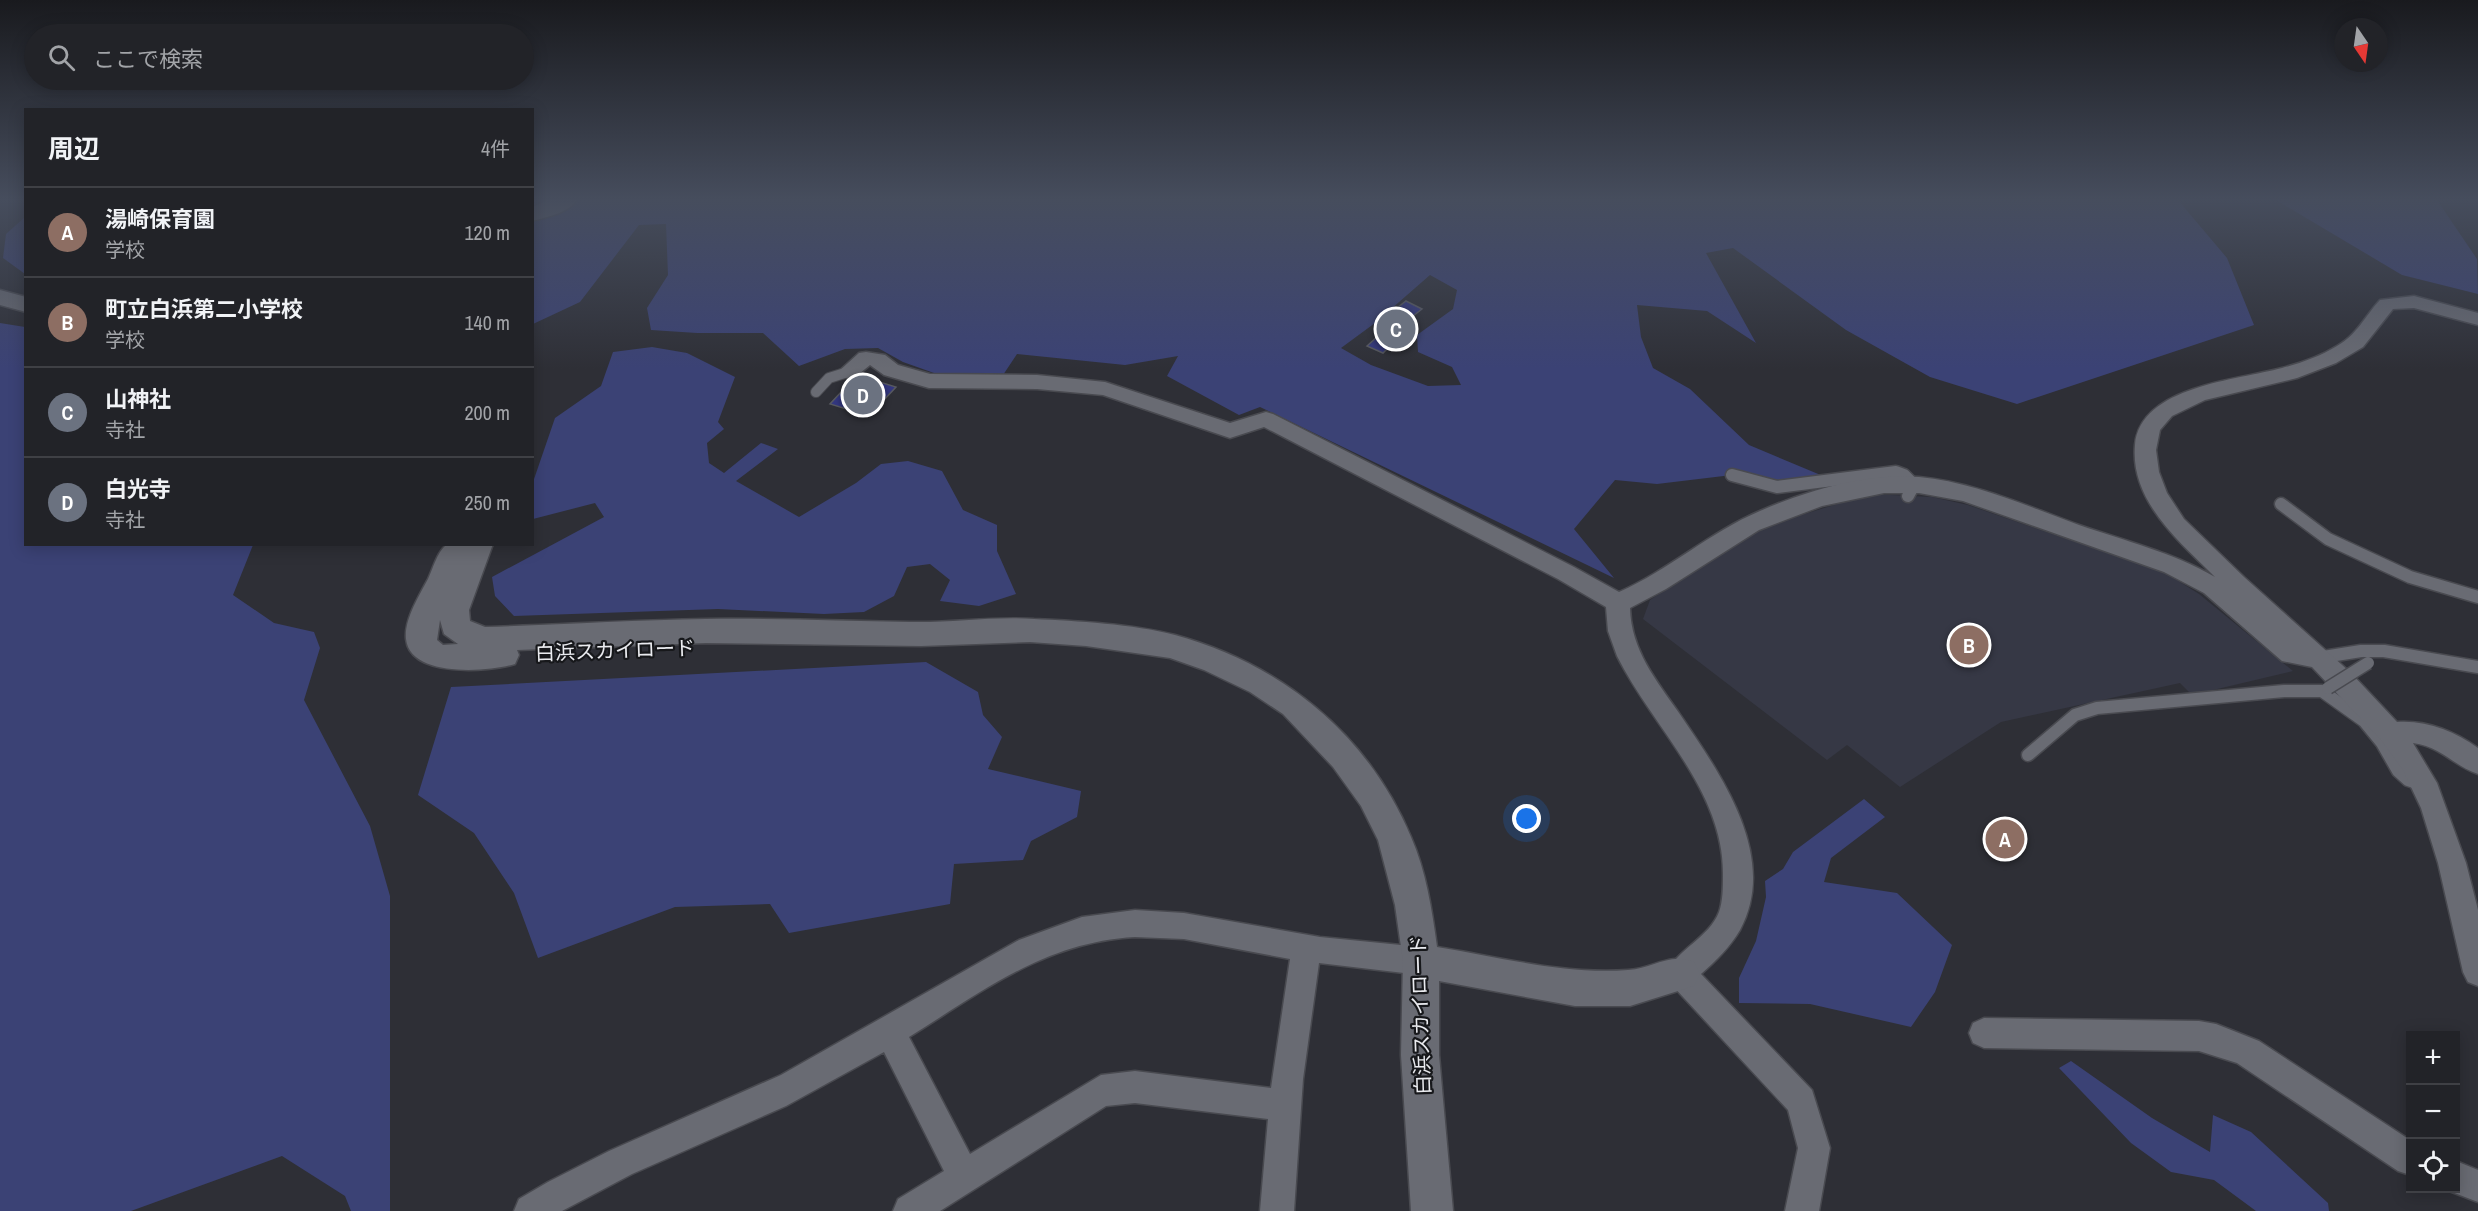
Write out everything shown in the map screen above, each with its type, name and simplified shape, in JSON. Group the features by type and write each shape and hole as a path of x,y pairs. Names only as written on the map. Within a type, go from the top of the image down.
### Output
{"street":[{"path":"0,297 24,304"},
{"path":"2478,319 2414,302 2387,304 2351,347 2293,372 2200,396 2174,406 2155,420 2145,435 2151,479 2161,503 2224,573 2317,658 2392,733 2426,786 2450,863 2478,972"},
{"path":"848,372 866,358 878,360 891,370 929,381 1036,382 1105,389 1230,431 1266,420 1566,573 1618,603"},
{"path":"1618,603 1656,585 1715,546 1769,516 1871,488 1897,484 1911,490 1990,502 2153,559 2212,586 2291,654 2317,658"},
{"name":"白浜スカイロード","path":"458,546 422,629 422,645 434,656 850,641 921,634"},
{"name":"白浜スカイロード","path":"478,546 454,610 455,626 469,636 504,639 706,631 921,634 1030,630 1138,640 1172,646 1215,661 1261,683 1286,699 1321,730 1345,757 1373,796 1395,839 1401,860 1413,905 1421,961 1420,1055 1432,1211"},
{"path":"531,1211 569,1186 773,1096 890,1032 991,970 1046,943 1081,930 1140,924 1175,925 1220,931 1307,948 1421,961 1575,988 1630,988 1681,974 1709,947 1731,919 1739,868 1734,837 1721,803 1690,750 1632,666 1617,620 1618,603"},
{"path":"2392,733 2432,733 2445,739 2478,763"},
{"path":"1277,1211 1285,1105 1307,948"},
{"path":"1681,974 1801,1101 1814,1149 1802,1211"},
{"path":"890,1032 964,1176"},
{"path":"1984,1033 2187,1036 2216,1039 2248,1052 2406,1157"},
{"path":"910,1211 1101,1091 1108,1089 1135,1087 1285,1105"},
{"path":"2460,1179 2478,1186"}],"lane":[{"path":"816,392 829,378 848,372"},
{"path":"1732,475 1777,487 1896,472 1904,475 1911,490"},
{"path":"2281,504 2328,540 2410,577 2478,597"},
{"path":"2317,658 2361,651 2384,651 2478,666"},
{"path":"2028,755 2075,715 2097,708 2325,690 2384,651"},
{"path":"2325,690 2364,721 2382,743 2398,771 2408,780 2426,786"}],"shaded area":[{"path":"24,257 24,273 3,258"},
{"path":"534,257 615,257 580,302 534,324"},
{"path":"667,257 1708,257 1756,343 1707,311 1637,305 1641,337 1653,368 1690,389 1749,445 1835,481 1801,485 1732,475 1657,484 1615,480 1574,529 1614,578 1260,407 1239,415 1167,376 1178,356 1125,365 1017,354 1003,375 934,373 903,362 878,348 845,349 799,366 763,333 651,330 647,308 668,275","holes":["1430,275 1457,290 1453,309 1417,335 1418,352 1452,367 1461,385 1428,386 1371,365 1341,348 1375,323"]},
{"path":"1745,257 2226,257 2254,325 2017,404 1930,377 1846,330"},
{"path":"2371,257 2475,257 2478,294 2402,275"},
{"path":"0,323 24,327 24,546 253,546 233,595 274,623 314,632 320,648 304,700 370,826 390,896 390,1211 351,1211 345,1196 282,1156 131,1211 0,1211"},
{"path":"652,347 687,353 735,377 718,422 724,429 707,443 709,463 724,473 761,443 778,449 736,481 799,517 856,483 881,464 908,461 942,471 963,510 997,525 997,551 1016,594 979,606 940,601 950,580 930,564 907,567 894,596 864,612 824,614 718,609 514,616 495,596 492,577 604,517 595,503 534,519 534,479 555,418 601,386 613,352"},
{"path":"1870,494 1932,497 1968,505 2166,573 2199,594 2293,671 2192,695 2180,683 2001,722 1900,787 1847,745 1827,760 1643,619 1650,600 1736,541 1765,526"},
{"path":"926,662 978,692 983,715 1002,737 988,769 1081,791 1077,817 1031,841 1023,860 954,864 950,904 789,933 770,904 675,907 538,958 514,893 474,833 418,795 451,687"},
{"path":"1864,799 1885,817 1831,858 1824,882 1897,893 1952,945 1935,992 1911,1027 1810,1004 1739,1003 1739,978 1756,941 1766,897 1765,881 1783,869 1793,852"},
{"path":"2071,1061 2152,1118 2210,1152 2213,1115 2251,1132 2328,1203 2329,1211 2256,1211 2214,1180 2171,1172 2131,1143 2059,1068"}],"building":[{"path":"1406,301 1422,309 1399,327 1383,319"},
{"path":"1378,336 1394,342 1383,353 1367,346"},
{"path":"857,375 896,387 869,416 830,404"}],"place":[{"name":"山神社","path":"1396,329"},
{"name":"白光寺","path":"863,395"},
{"name":"町立白浜第二小学校","path":"1969,645"},
{"name":"湯崎保育園","path":"2005,839"}]}
